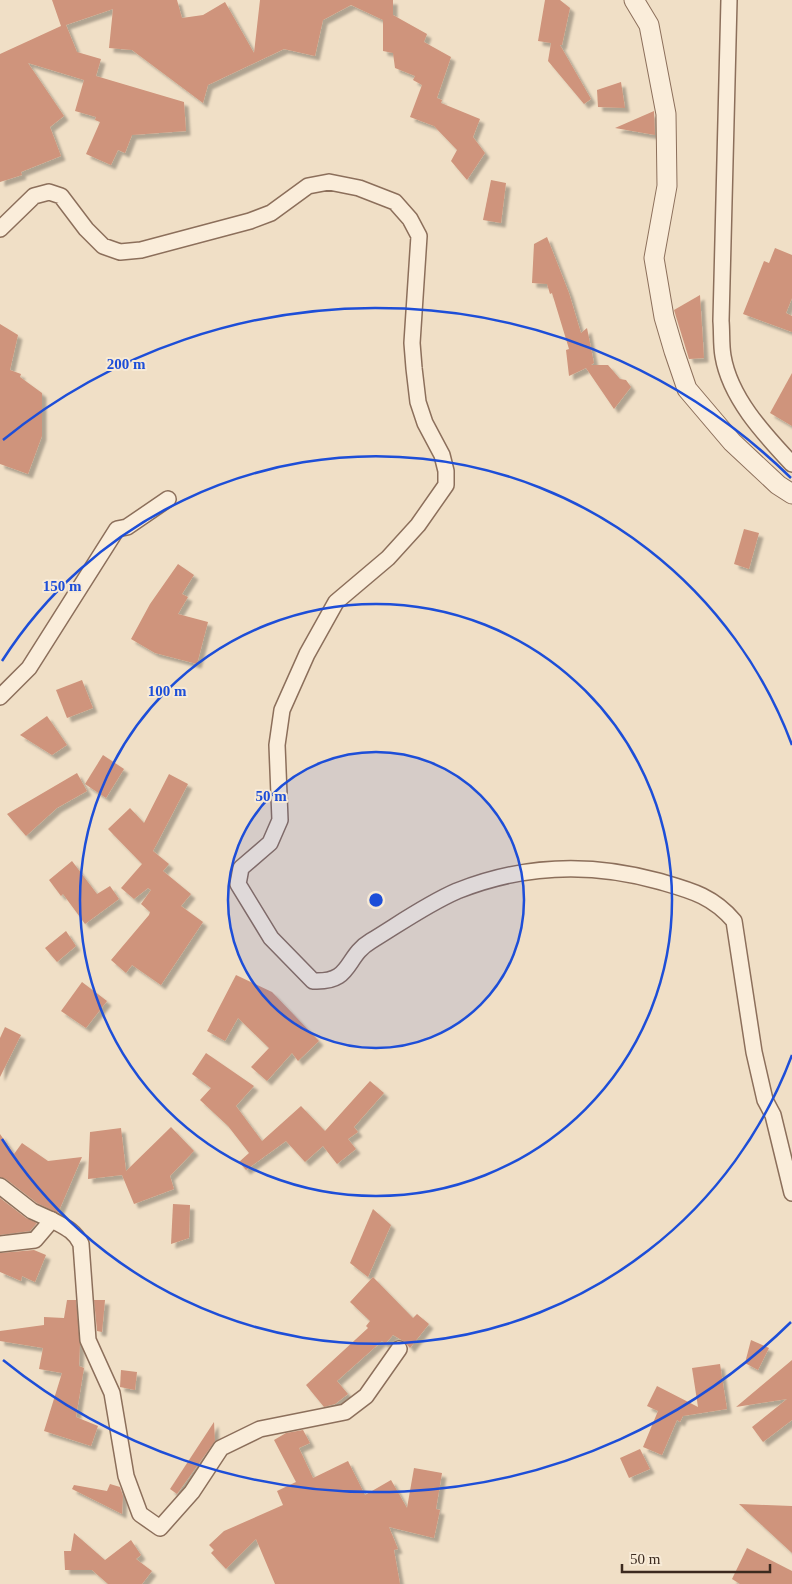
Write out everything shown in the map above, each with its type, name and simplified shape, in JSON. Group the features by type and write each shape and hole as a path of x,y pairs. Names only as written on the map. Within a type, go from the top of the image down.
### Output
{"street":[{"path":"634,0 649,25 666,114 667,186 654,258 664,317 674,351 687,388 732,442 778,485 792,494"},
{"path":"729,0 721,321 723,357 735,391 762,431 792,464"},
{"path":"0,229 34,196 49,192 61,196 86,229 103,246 120,252 141,250 271,213 308,186 329,182 359,188 395,202 410,219 418,236 412,343 418,402 424,423 442,455 446,471 446,485 418,524 388,558 336,602 307,654 282,710 277,745 280,820 270,843 241,868 238,884 271,938 313,981 330,982 345,972 361,947 455,892 513,873 569,868 623,873 696,892 721,906 734,920 754,1052 765,1100 773,1115 792,1193"},
{"path":"0,697 29,668 117,529 127,528 168,499"},
{"path":"0,1186 32,1211 73,1231 81,1244 88,1340 112,1393 126,1476 140,1514 160,1528 192,1492 221,1448 260,1429 345,1412 366,1396 399,1349"},
{"path":"0,1244 35,1240 52,1220"}],"building":[{"path":"52,0 177,0 182,18 203,15 225,2 254,53 260,0 393,0 393,15 427,34 424,42 451,57 437,98 442,100 441,103 480,119 473,137 485,153 467,180 451,161 457,150 434,126 410,117 422,85 413,80 415,76 395,68 393,53 383,51 383,20 351,5 323,20 315,56 284,49 208,85 203,103 132,50 109,48 113,9 66,25 77,52 101,59 96,76 184,102 186,131 132,135 125,153 118,150 111,165 86,154 100,122 95,120 96,117 75,111 84,80 28,63 64,116 50,127 61,156 21,172 22,175 0,182 0,54 61,26"},
{"path":"545,0 560,0 570,8 562,45 560,45 591,99 584,104 548,61 551,43 538,41"},
{"path":"621,82 625,108 598,107 597,90"},
{"path":"654,111 655,135 615,128"},
{"path":"491,180 506,183 501,223 483,220"},
{"path":"547,237 569,293 581,333 587,328 594,363 591,365 608,365 620,379 626,380 631,387 614,409 586,368 569,376 566,350 569,349 552,293 550,294 547,284 532,283 534,244"},
{"path":"775,248 792,255 792,298 786,313 792,316 792,332 743,314 764,261 769,263"},
{"path":"700,295 704,358 689,359 674,310"},
{"path":"0,324 18,335 10,370 21,374 20,377 42,393 42,436 28,474 0,464"},
{"path":"792,373 792,426 770,413"},
{"path":"744,529 759,533 749,569 734,564"},
{"path":"178,564 194,575 182,594 188,597 178,614 208,622 197,664 155,653 131,639 150,604"},
{"path":"82,680 93,708 67,718 56,690"},
{"path":"47,716 67,745 52,755 20,735"},
{"path":"103,755 124,769 106,798 85,784"},
{"path":"77,773 87,791 57,808 26,836 7,814"},
{"path":"169,774 188,784 153,851 169,864 163,871 191,894 181,906 203,922 161,985 132,965 126,973 111,960 149,915 150,912 141,904 151,890 148,888 134,899 121,888 142,864 108,829 130,808 144,823"},
{"path":"72,861 97,894 110,886 119,899 85,924 63,894 61,896 49,880"},
{"path":"66,931 76,946 57,962 45,948"},
{"path":"236,975 272,992 319,1041 298,1061 292,1053 267,1081 251,1067 269,1048 238,1018 225,1041 207,1031"},
{"path":"82,982 107,1001 86,1028 61,1011"},
{"path":"5,1027 21,1035 0,1077 0,1038"},
{"path":"206,1053 254,1086 236,1106 262,1141 301,1106 325,1131 370,1081 384,1093 354,1127 358,1132 348,1139 356,1149 337,1164 323,1146 305,1162 286,1141 246,1170 239,1162 249,1153 228,1126 200,1100 211,1088 192,1074"},
{"path":"171,1127 194,1151 170,1176 174,1189 134,1204 122,1175 88,1179 90,1132 121,1128 126,1171"},
{"path":"0,1134 14,1154 22,1143 48,1161 82,1157 58,1213 37,1203 6,1179 0,1177"},
{"path":"0,1198 26,1218 37,1223 30,1231 0,1235"},
{"path":"173,1204 190,1205 189,1238 171,1244"},
{"path":"373,1209 391,1225 368,1277 350,1263"},
{"path":"34,1250 46,1255 35,1282 22,1276 21,1281 0,1272 0,1253"},
{"path":"373,1277 413,1318 417,1314 429,1324 410,1348 405,1342 393,1335 385,1344 382,1341 337,1381 348,1394 335,1404 324,1407 306,1385 368,1328 366,1326 370,1321 350,1302"},
{"path":"67,1300 76,1300 80,1344 79,1366 84,1368 76,1417 98,1426 91,1446 44,1431 62,1373 39,1369 43,1348 0,1341 0,1331 44,1325 44,1317 64,1318"},
{"path":"94,1300 105,1300 102,1332 97,1331"},
{"path":"751,1340 769,1348 758,1370 745,1363"},
{"path":"792,1360 792,1420 763,1442 752,1427 787,1399 736,1407"},
{"path":"720,1364 727,1409 683,1416 680,1422 677,1420 662,1455 643,1447 658,1411 647,1406 657,1386 698,1407 692,1368"},
{"path":"121,1370 137,1372 135,1390 120,1387"},
{"path":"214,1422 215,1441 177,1494 170,1489"},
{"path":"303,1430 310,1443 299,1448 313,1478 348,1461 365,1495 391,1480 407,1508 414,1468 442,1473 436,1509 440,1510 434,1538 389,1527 398,1549 394,1550 400,1584 275,1584 256,1539 226,1569 211,1553 214,1550 209,1545 224,1531 283,1505 277,1491 296,1482 274,1440 286,1433"},
{"path":"640,1449 650,1469 629,1478 620,1458"},
{"path":"110,1484 120,1487 123,1496 122,1514 72,1489 74,1485 107,1491"},
{"path":"739,1504 792,1506 792,1553"},
{"path":"74,1533 105,1560 131,1540 141,1555 136,1559 152,1571 142,1584 108,1584 92,1570 65,1570 64,1551 71,1551"},
{"path":"747,1548 792,1571 792,1584 740,1584 732,1579"}]}
